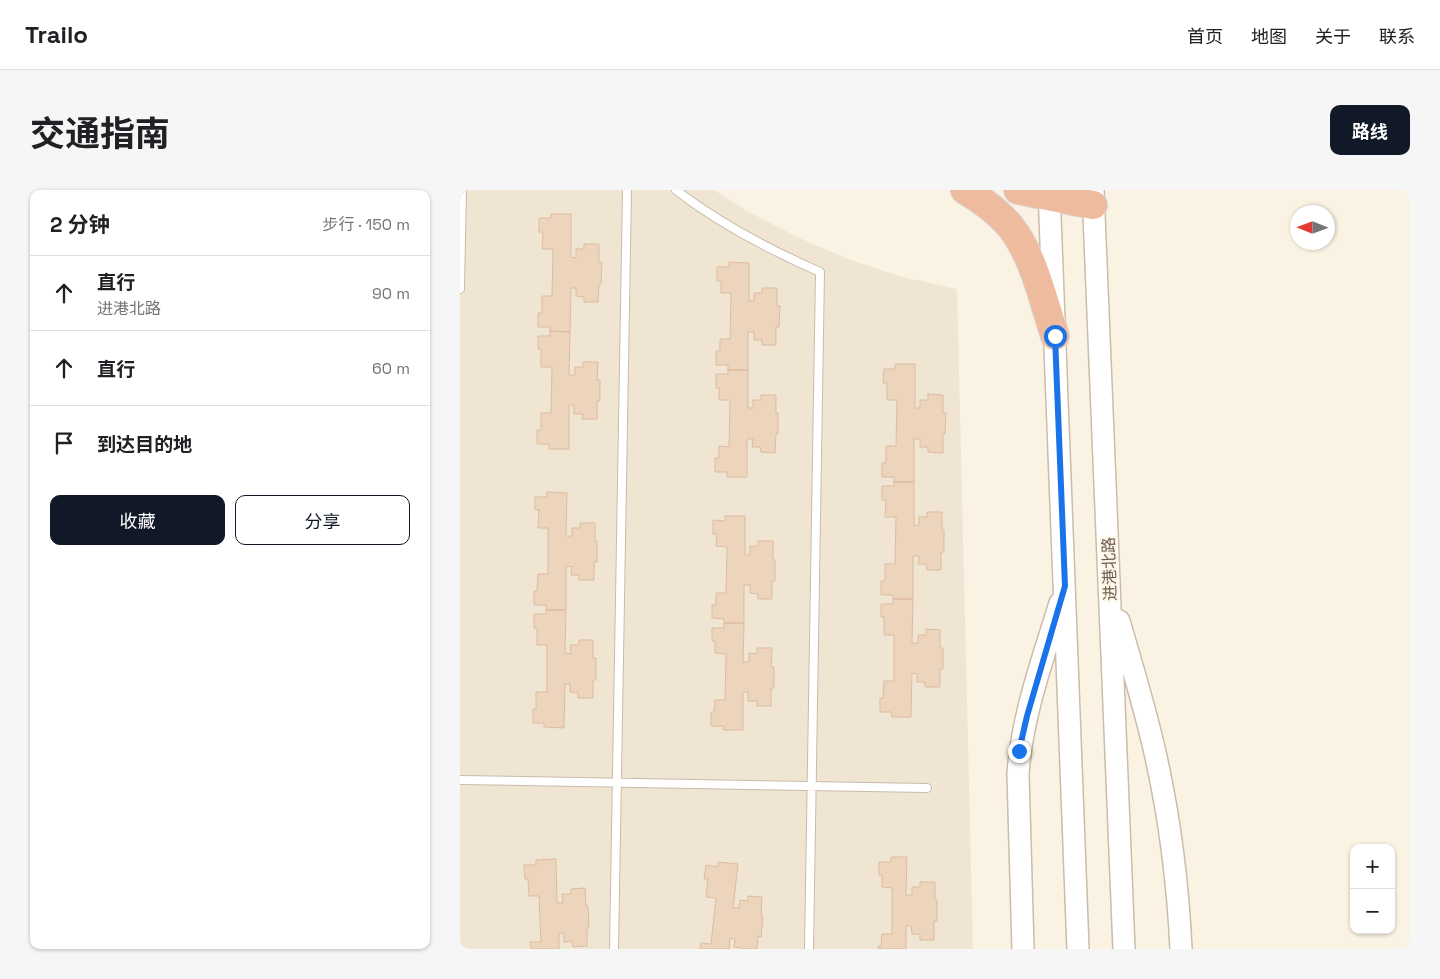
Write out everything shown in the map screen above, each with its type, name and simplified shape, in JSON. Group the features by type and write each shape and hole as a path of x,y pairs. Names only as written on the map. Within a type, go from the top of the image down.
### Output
{"highway":[{"path":"965,190 997,212 1015,234 1032,268 1055,336"},
{"path":"1018,190 1093,197"}],"main road":[{"path":"1050,194 1078,949"},
{"name":"进港北路","path":"1093,197 1124,949"},
{"path":"1023,949 1018,781 1019,751 1027,716 1065,586"},
{"path":"1110,592 1157,758 1176,879 1181,949"}],"lane":[{"path":"460,289 462,190"},
{"path":"614,949 627,190"},
{"path":"676,190 736,230 787,258 820,272 809,949"},
{"path":"460,780 927,788"}],"shaded area":[{"path":"460,190 714,190 747,211 797,237 848,259 902,277 957,289 973,949 460,949"}],"building":[{"path":"551,214 571,214 571,257 576,258 576,249 584,249 584,244 599,244 599,262 602,262 598,302 584,302 584,297 576,296 576,288 571,288 570,332 550,331 550,327 538,327 538,313 542,313 542,296 552,296 553,249 542,249 543,232 539,232 539,218 551,218"},
{"path":"729,262 749,263 749,301 754,301 754,293 762,293 762,288 777,288 777,306 780,306 779,327 776,327 776,345 762,345 762,340 754,340 754,332 748,332 748,370 728,370 728,365 716,365 716,351 720,351 720,339 730,339 731,293 721,293 721,281 717,281 717,267 729,267"},
{"path":"550,331 570,332 569,375 575,375 575,367 583,367 583,362 598,362 597,380 600,380 600,401 597,401 597,419 582,419 583,414 574,414 574,405 569,405 569,449 549,449 549,444 537,444 537,430 541,430 541,413 551,413 552,367 541,367 541,349 538,349 538,336 550,336"},
{"path":"895,364 915,364 915,408 920,408 920,400 928,400 928,394 943,395 943,413 946,413 943,453 928,452 928,447 920,447 920,439 914,439 914,482 894,482 894,477 882,477 882,463 886,463 886,446 896,446 897,400 887,400 887,383 883,383 884,369 895,369"},
{"path":"728,370 748,370 748,408 753,408 753,400 761,400 761,395 776,395 778,434 776,434 775,453 761,452 760,447 752,447 753,439 747,439 747,477 727,477 727,472 715,472 715,458 719,458 719,446 729,447 730,400 719,400 719,388 716,388 716,374 728,374"},
{"path":"894,482 914,482 914,526 919,525 919,517 927,517 927,512 942,512 944,552 941,552 941,570 927,570 926,564 918,564 919,556 913,556 913,599 893,599 893,595 881,595 881,581 885,581 885,564 895,564 896,517 885,517 886,500 882,500 882,486 894,486"},
{"path":"547,492 567,493 566,536 572,536 572,528 580,528 580,523 595,523 597,562 594,562 594,580 579,580 579,575 571,575 572,567 566,566 566,610 546,610 546,605 534,605 534,591 537,591 538,574 548,574 548,528 538,528 539,510 535,510 535,497 547,497"},
{"path":"725,516 745,516 745,555 750,555 750,546 758,546 758,541 773,541 775,581 772,581 772,599 758,599 758,594 750,593 750,585 744,585 744,623 724,623 724,619 712,618 712,605 716,605 716,593 726,593 727,547 716,546 717,534 713,534 713,520 725,521"},
{"path":"893,599 913,599 912,643 918,643 918,635 926,635 926,629 940,630 940,648 943,648 943,669 940,669 940,687 925,687 925,682 917,682 917,674 912,673 911,717 892,717 891,712 880,712 880,698 883,698 884,681 894,681 894,635 884,635 884,617 881,617 881,604 893,604"},
{"path":"546,610 566,610 565,653 571,654 570,645 579,645 579,640 593,640 593,658 596,658 596,680 593,680 593,698 578,698 578,693 570,692 570,684 565,684 564,728 544,727 544,723 533,723 533,709 536,709 536,692 547,692 547,645 537,645 537,628 534,628 534,614 546,614"},
{"path":"724,623 744,623 743,662 749,662 749,653 757,654 757,648 772,648 771,667 774,667 774,688 771,688 771,706 757,706 757,701 748,701 748,692 743,692 743,730 723,730 723,726 711,726 711,712 714,712 715,700 725,700 726,654 715,653 715,641 712,641 712,628 724,628"},
{"path":"891,857 907,857 906,895 912,895 912,887 920,887 920,882 935,882 937,921 934,921 934,940 920,940 920,934 912,934 911,926 906,926 906,949 878,949 878,946 881,946 882,934 892,934 892,888 882,887 882,875 879,875 879,862 891,862"},
{"path":"556,859 557,903 563,903 562,894 571,894 571,889 585,888 589,928 587,928 587,946 573,947 572,941 564,942 564,933 559,933 559,949 531,949 530,942 541,942 539,896 529,896 528,879 525,879 524,865 536,865 536,860"},
{"path":"718,862 738,864 733,908 739,908 740,900 748,901 748,896 762,897 761,937 758,936 757,949 734,947 735,939 730,938 729,949 700,949 701,943 711,944 716,898 706,897 708,879 704,879 706,865 718,867"}],"route":[{"path":"1019,751 1027,716 1065,586 1055,336"}]}
